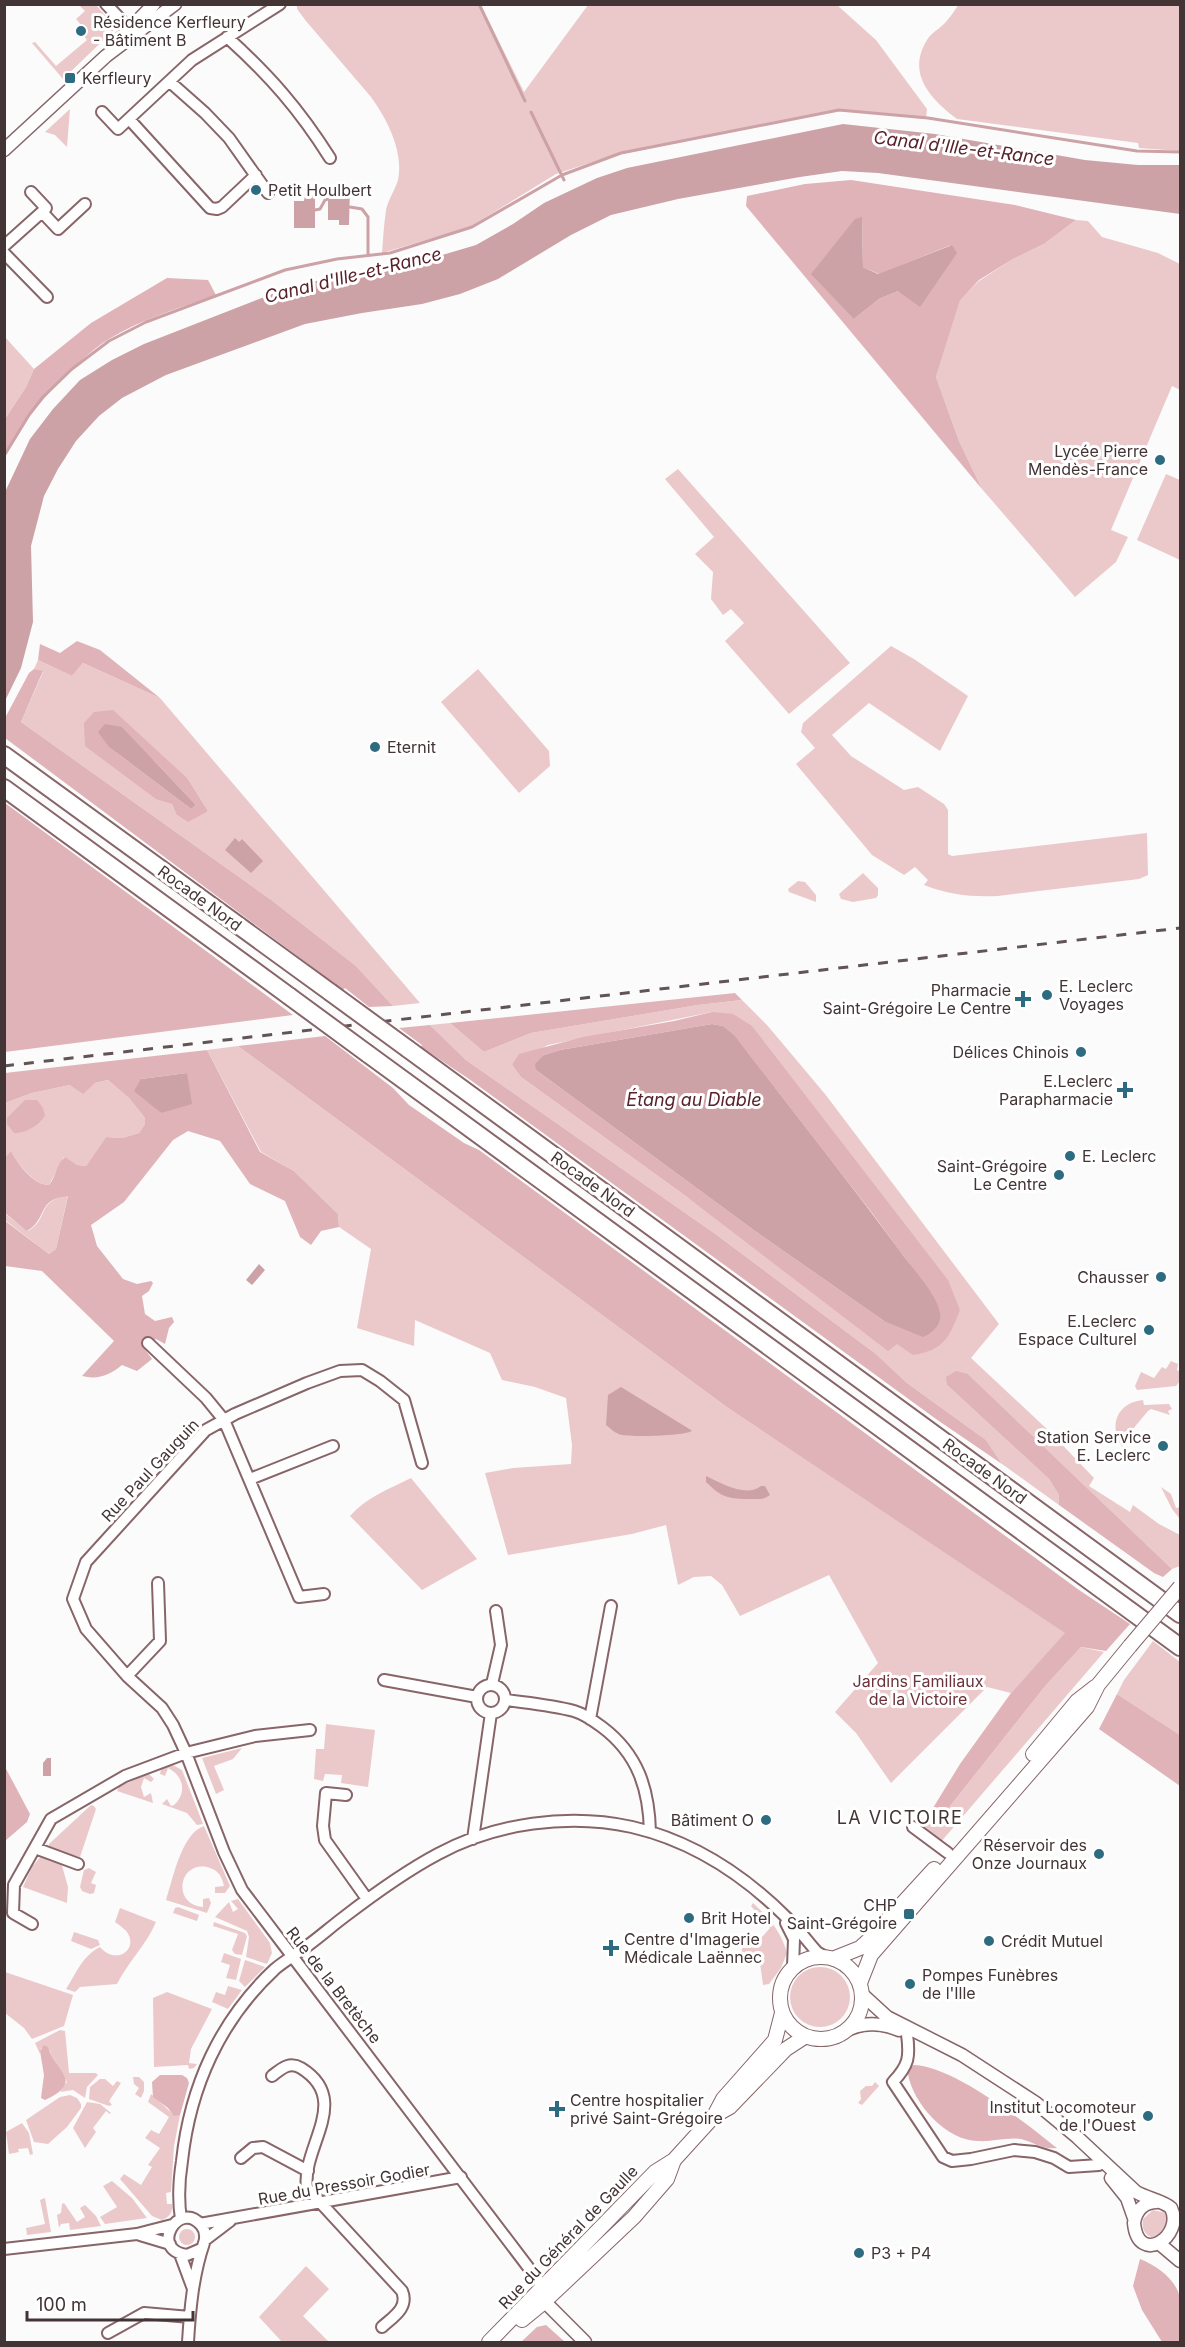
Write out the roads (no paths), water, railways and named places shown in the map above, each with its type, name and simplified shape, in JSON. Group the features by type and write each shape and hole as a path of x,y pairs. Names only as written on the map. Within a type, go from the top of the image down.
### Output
{"highway":[{"name":"Rocade Nord","path":"7,757 1180,1614"},
{"name":"Rocade Nord","path":"4,788 1180,1647"}],"main road":[{"path":"1098,1685 1077,1701 944,1851 870,1939 860,1948 829,1957 807,1959 793,1967 784,1978 780,1991 782,2013 792,2027 806,2036 829,2038 849,2029 861,2010 861,1989 871,1955 1087,1707 1098,1685 1180,1587"},
{"path":"829,1957 850,1968 861,1989"},
{"name":"Rue du Général de Gaulle","path":"489,2343 634,2217 667,2179 674,2160 714,2116 723,2099 775,2040 782,2013"},
{"name":"Rue du Général de Gaulle","path":"714,2116 730,2107 786,2049 806,2036"},
{"name":"Rue du Général de Gaulle","path":"500,2343 544,2294"}],"street":[{"path":"106,4 129,28"},
{"path":"106,56 129,28 154,4"},
{"path":"4,150 106,56 176,4"},
{"path":"102,112 118,129 192,60 280,4"},
{"path":"228,37 276,83 305,120 330,158"},
{"path":"170,82 220,128 268,193"},
{"path":"129,119 210,208 222,207 256,175"},
{"path":"4,246 46,208 31,192"},
{"path":"42,212 58,229 86,204"},
{"path":"4,253 17,269 47,297"},
{"path":"148,1343 206,1398 224,1420 299,1597 324,1594"},
{"name":"Rue Paul Gauguin","path":"127,1676 86,1629 73,1599 86,1562 206,1430 307,1383 340,1371 362,1370 380,1381 404,1401 422,1463"},
{"path":"250,1479 333,1446"},
{"path":"127,1676 160,1641 158,1583"},
{"path":"590,1719 610,1606"},
{"path":"492,1684 501,1645 496,1611"},
{"name":"Rue de la Bretèche","path":"127,1676 162,1708 173,1725 224,1852 242,1890 461,2177 544,2294"},
{"path":"384,1680 477,1697"},
{"path":"492,1684 504,1692 506,1700 503,1707 491,1713 478,1705 477,1697 480,1690 492,1684"},
{"path":"506,1700 576,1711 615,1737 636,1763 644,1782 649,1802 651,1832"},
{"path":"473,1839 491,1713"},
{"path":"32,1924 13,1912 14,1885 51,1819 125,1776 186,1753 255,1736 310,1730"},
{"path":"346,1795 326,1793 323,1831 331,1849 368,1899"},
{"path":"170,2244 168,2236 177,2222 183,2145 192,2103 202,2073 224,2031 244,2002 275,1968 368,1899 419,1864 440,1853 473,1839 503,1830 569,1821 614,1824 651,1832 683,1844 717,1861 740,1877 772,1903 817,1952 829,1957"},
{"path":"913,1827 944,1851"},
{"path":"35,1848 78,1864"},
{"path":"772,1903 789,1928 794,1940 793,1967"},
{"path":"861,1989 888,2017 962,2055 1015,2088 1077,2137 1132,2188 1149,2199 1168,2205 1175,2213 1179,2235 1161,2245"},
{"path":"849,2029 870,2024 884,2025 959,2060 996,2083 1044,2118 1099,2165 1127,2198 1134,2218 1134,2228 1139,2238 1149,2244 1161,2245 1180,2261"},
{"path":"907,2034 909,2052 907,2065 893,2082 943,2157 952,2161 1014,2150 1035,2151 1054,2158 1068,2167 1099,2165"},
{"path":"272,2076 285,2066 297,2066 309,2074 321,2089 324,2102 323,2116 308,2171 307,2188 402,2291 405,2302 402,2308 382,2327"},
{"path":"241,2158 253,2148 263,2147 308,2171"},
{"name":"Rue du Pressoir Godier","path":"200,2224 233,2220 461,2177"},
{"path":"1134,2218 1141,2208 1151,2202 1157,2202"},
{"path":"4,2250 137,2234 191,2219 200,2224 204,2232 193,2289 188,2343"},
{"name":"Rue du Pressoir Godier","path":"203,2244 233,2220"},
{"path":"137,2234 170,2244 180,2254 193,2289"},
{"path":"180,2254 191,2255 203,2244"},
{"path":"544,2294 585,2343"},
{"path":"108,2333 144,2313 190,2317"}],"water":[{"name":"Canal d'Ille-et-Rance","path":"843,124 935,134 1085,160 1138,165 1180,165 1180,214 878,173 842,171 800,177 678,199 611,215 571,235 498,279 460,294 422,304 305,324 166,375 122,398 99,416 76,441 44,496 31,546 33,622 21,668 5,701 5,492 30,439 53,409 80,380 144,344 285,289 332,277 412,264 476,245 544,203 597,178 627,168"},
{"path":"328,185 350,187 349,225 339,225 339,220 328,220"},
{"path":"305,195 315,195 315,228 294,228 294,201 304,201"},
{"path":"862,217 863,267 878,274 952,245 957,253 920,307 898,291 879,299 854,319 811,274 855,219"},
{"path":"105,724 122,727 196,805 191,809 109,747 98,732"},
{"path":"235,838 239,842 242,839 263,861 251,873 225,850"},
{"name":"Étang au Diable","path":"712,1024 723,1026 735,1036 929,1289 940,1313 936,1328 930,1333 923,1337 884,1321 755,1231 536,1070 535,1064 544,1055 560,1050"},
{"path":"187,1073 192,1104 161,1113 134,1091 141,1079"},
{"path":"259,1264 265,1270 252,1285 246,1280"},
{"path":"621,1387 692,1431 647,1436 622,1435 616,1432 606,1425 608,1395"},
{"path":"706,1476 741,1490 765,1486 770,1495 759,1499 737,1499 726,1496 706,1482"},
{"path":"47,1758 51,1758 51,1776 43,1776 43,1763"}],"waterway":[{"path":"479,4 525,101"},
{"name":"Canal d'Ille-et-Rance","path":"4,456 43,397 72,369 109,341 146,322 285,270 337,259 390,253 472,227 562,175 621,153 839,110 928,118 1137,151 1180,152"},
{"path":"531,112 564,180"},
{"path":"315,210 320,209 328,199"},
{"name":"Canal d'Ille-et-Rance","path":"350,207 362,209 368,217 368,255"}],"railway":[{"path":"4,1066 1180,928"}],"place":[{"name":"Résidence Kerfleury - Bâtiment B","path":"81,31"},
{"name":"Kerfleury","path":"70,78"},
{"name":"Petit Houlbert","path":"256,190"},
{"name":"Lycée Pierre Mendès-France","path":"1160,460"},
{"name":"Eternit","path":"375,747"},
{"name":"E. Leclerc Voyages","path":"1047,995"},
{"name":"Pharmacie Saint-Grégoire Le Centre","path":"1023,999"},
{"name":"Délices Chinois","path":"1081,1052"},
{"name":"E.Leclerc Parapharmacie","path":"1125,1090"},
{"name":"E. Leclerc","path":"1070,1156"},
{"name":"Saint-Grégoire Le Centre","path":"1059,1175"},
{"name":"Chausser","path":"1161,1277"},
{"name":"E.Leclerc Espace Culturel","path":"1149,1330"},
{"name":"Station Service E. Leclerc","path":"1163,1446"},
{"name":"Bâtiment O","path":"766,1820"},
{"name":"Réservoir des Onze Journaux","path":"1099,1854"},
{"name":"CHP Saint-Grégoire","path":"909,1914"},
{"name":"Brit Hotel","path":"689,1918"},
{"name":"Crédit Mutuel","path":"989,1941"},
{"name":"Centre d'Imagerie Médicale Laënnec","path":"611,1948"},
{"name":"Pompes Funèbres de l'Ille","path":"910,1984"},
{"name":"Centre hospitalier privé Saint-Grégoire","path":"557,2109"},
{"name":"Institut Locomoteur de l'Ouest","path":"1148,2116"},
{"name":"P3 + P4","path":"859,2253"}],"district":[{"name":"LA VICTOIRE","path":"900,1817"}],"park label":[{"name":"Jardins Familiaux de la Victoire","path":"918,1690"}]}
